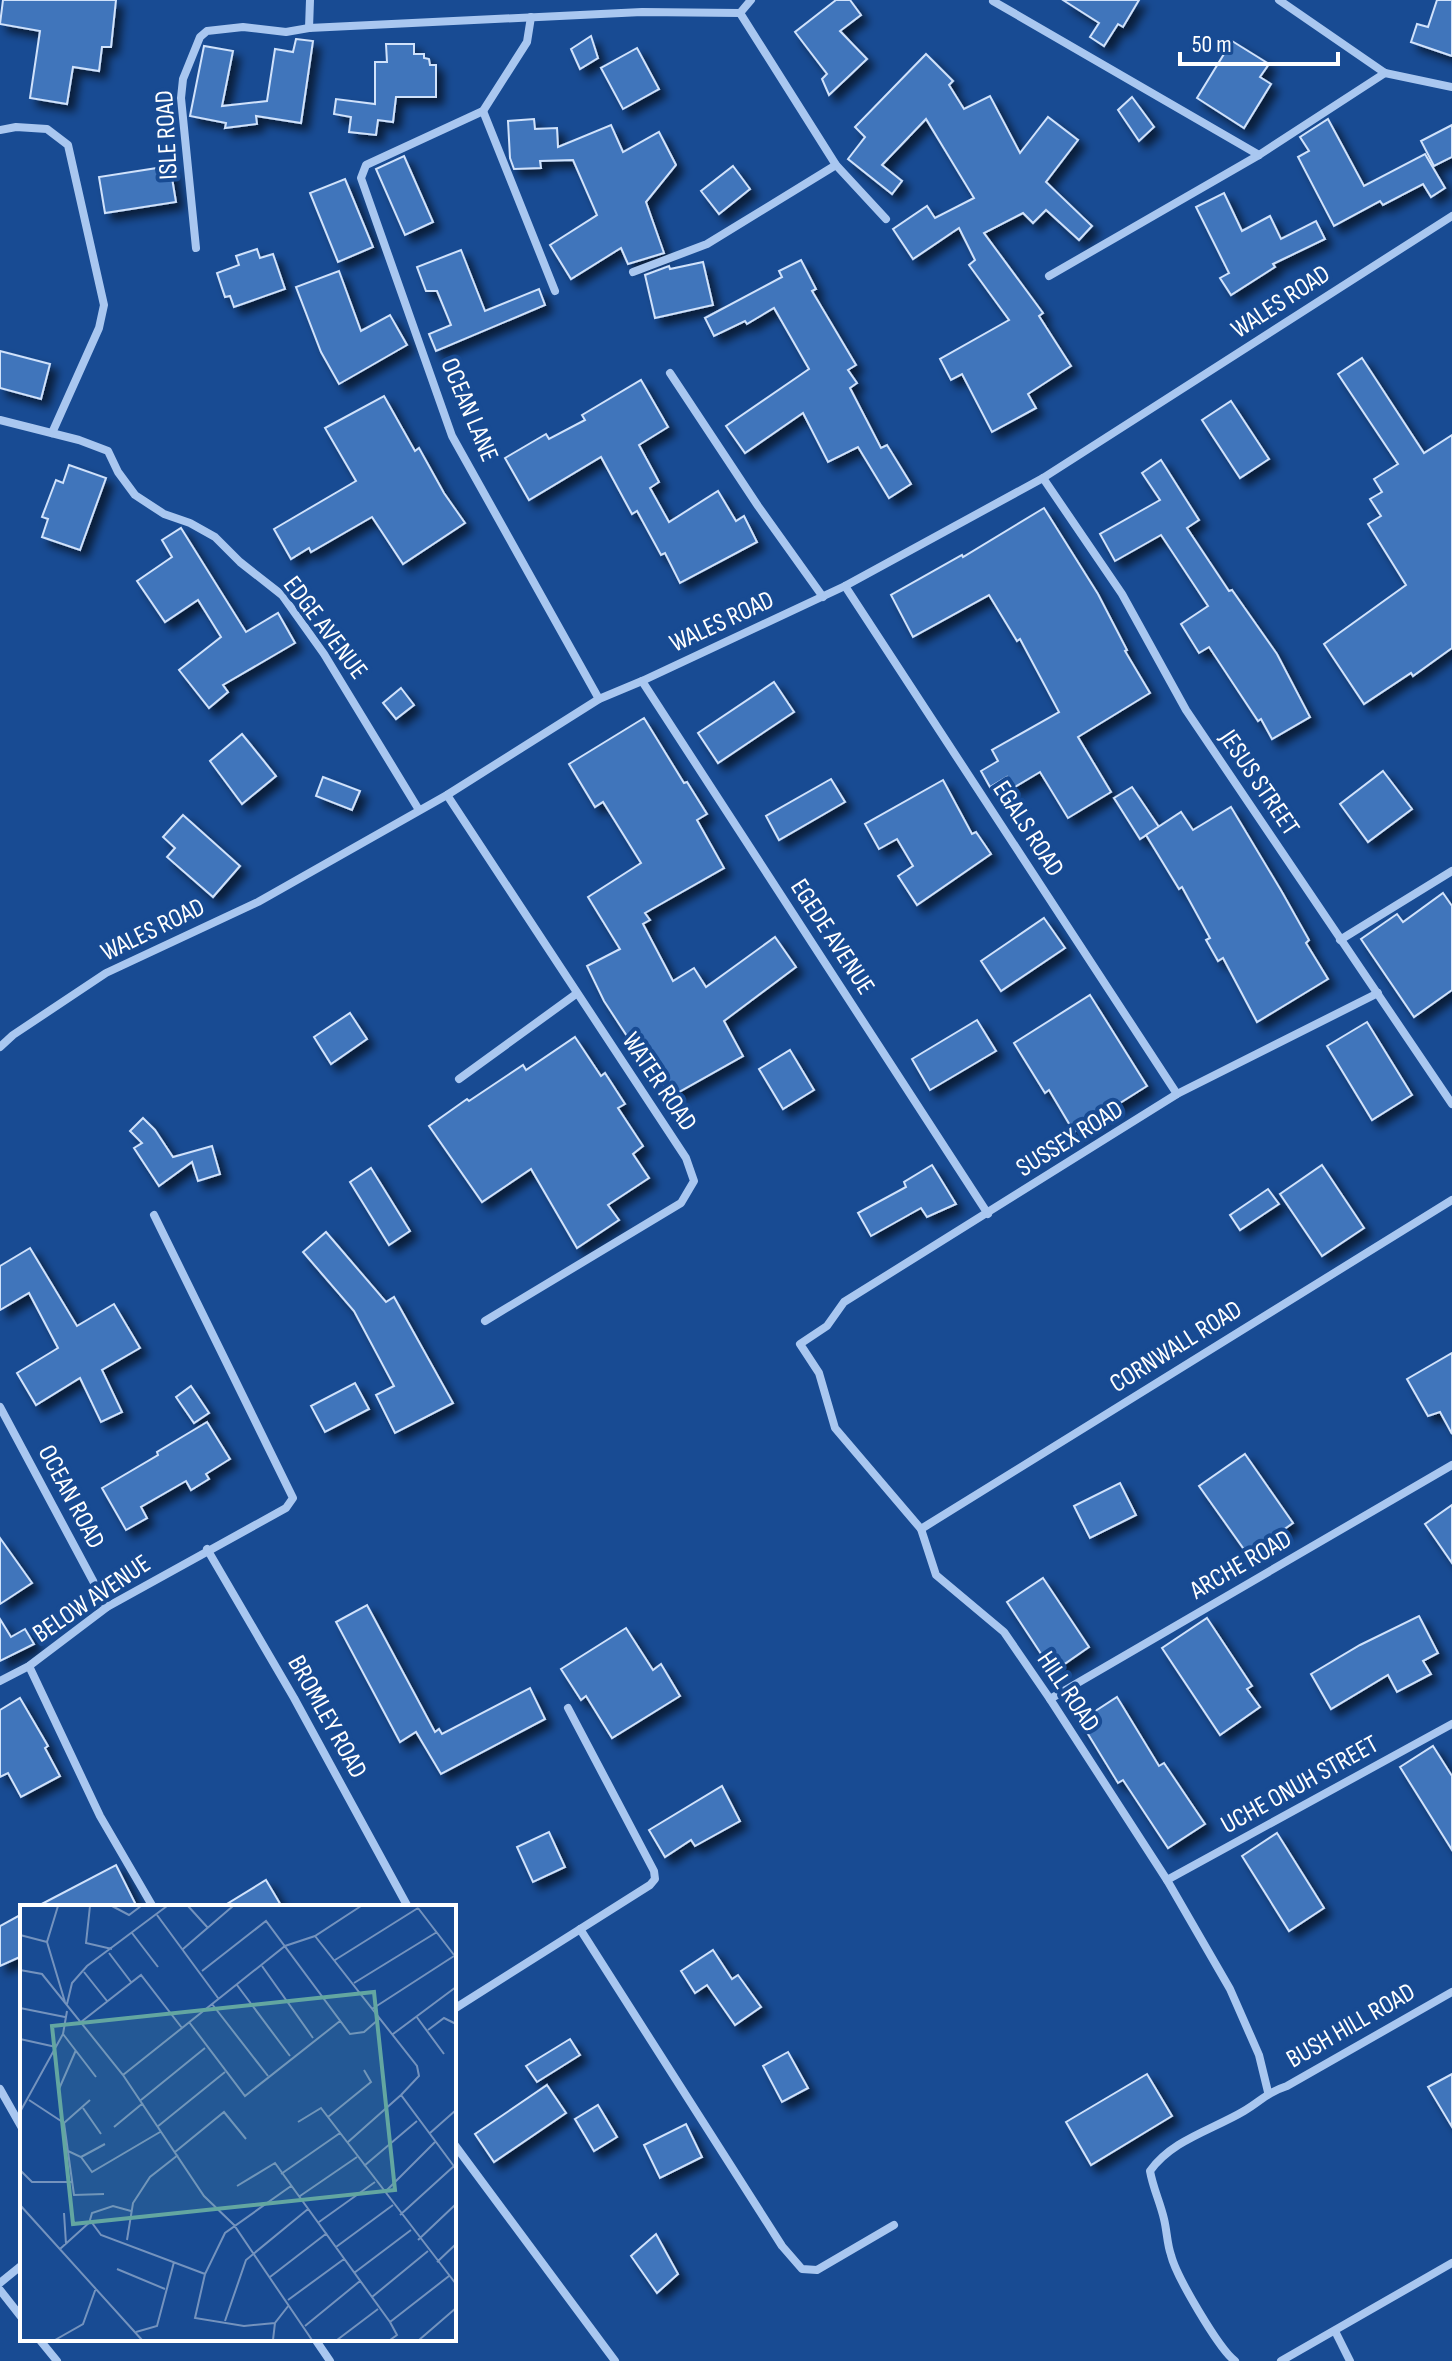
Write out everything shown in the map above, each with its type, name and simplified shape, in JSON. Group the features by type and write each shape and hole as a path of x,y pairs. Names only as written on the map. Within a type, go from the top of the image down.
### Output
{"street":[{"path":"309,28 310,0"},
{"path":"751,0 740,13 836,165 886,219"},
{"path":"1279,0 1385,73 1452,87"},
{"path":"1295,11 1299,0"},
{"path":"993,1 1259,155"},
{"name":"ISLE ROAD","path":"196,248 181,98 183,79 200,37 207,31 243,27 286,32 309,28 642,12 740,13"},
{"path":"531,17 527,42 483,111 555,291"},
{"path":"1049,276 1259,155 1385,73"},
{"name":"OCEAN LANE","path":"483,111 366,165 361,178 452,436 599,699"},
{"path":"2,127 47,129 68,145 104,305 99,328 52,433"},
{"path":"633,272 707,244 836,165"},
{"name":"WALES ROAD","path":"0,1047 106,973 258,902 447,795 599,699 823,597 1043,478 1452,216"},
{"path":"670,373 823,597"},
{"name":"EDGE AVENUE","path":"0,420 79,440 108,451 118,472 135,495 164,514 190,523 215,537 240,562 282,595 324,654 419,810"},
{"name":"JESUS STREET","path":"1043,478 1122,594 1186,710 1452,1104"},
{"name":"EGALS ROAD","path":"845,586 1177,1094"},
{"name":"EGEDE AVENUE","path":"642,681 988,1214"},
{"name":"WATER ROAD","path":"447,795 686,1158 694,1181 681,1203 485,1321"},
{"path":"1340,940 1452,871"},
{"name":"SUSSEX ROAD","path":"800,1344 827,1326 844,1302 1177,1094 1378,993"},
{"path":"459,1079 576,994"},
{"name":"CORNWALL ROAD","path":"921,1529 1452,1200"},
{"name":"BELOW AVENUE","path":"0,1681 29,1666 107,1607 286,1508 293,1498 154,1215"},
{"name":"HILL ROAD","path":"800,1344 819,1373 835,1428 921,1529 936,1575 1004,1632 1167,1880 1230,1989 1259,2055 1268,2092"},
{"name":"OCEAN ROAD","path":"0,1407 107,1607"},
{"name":"ARCHE ROAD","path":"1050,1699 1452,1465"},
{"name":"BROMLEY ROAD","path":"207,1549 294,1698 407,1905"},
{"path":"29,1666 100,1816 152,1905"},
{"path":"457,2007 655,1879 650,1862 568,1708"},
{"name":"UCHE ONUH STREET","path":"1167,1880 1452,1724"},
{"path":"580,1929 782,2246 802,2269 817,2270 894,2225"},
{"name":"BUSH HILL ROAD","path":"1235,2361 1226,2354 1206,2323 1171,2258 1164,2217 1152,2187 1150,2171 1165,2152 1247,2110 1268,2092 1287,2086 1452,1992"},
{"path":"0,2089 20,2124"},
{"path":"456,2147 615,2361"},
{"path":"1281,2361 1452,2263"},
{"path":"0,2283 20,2267"},
{"path":"0,2290 20,2315"},
{"path":"1335,2331 1350,2361"},
{"path":"41,2341 57,2361"},
{"path":"316,2341 330,2361"}],"building":[{"path":"3,0 116,0 111,47 102,47 99,71 73,67 67,104 30,98 40,31 0,24"},
{"path":"836,0 850,0 861,15 840,31 867,59 829,95 822,79 827,74 795,32"},
{"path":"1063,0 1139,0 1123,27 1118,24 1104,46 1090,37 1099,23"},
{"path":"1437,0 1452,0 1452,56 1411,42 1417,24 1428,27"},
{"path":"591,36 598,58 580,69 571,49"},
{"path":"296,39 313,41 301,123 256,116 257,124 225,128 226,123 190,116 204,46 233,51 222,106 267,101 275,49 293,52"},
{"path":"1232,41 1269,64 1260,77 1271,84 1244,128 1197,98"},
{"path":"386,44 414,44 414,54 424,54 430,65 436,65 436,97 396,97 393,122 378,120 376,135 349,132 351,117 334,114 336,99 375,104 375,62 387,62"},
{"path":"637,48 659,89 623,109 601,68"},
{"path":"926,54 953,81 949,85 964,109 990,96 1020,153 1048,117 1078,140 1046,182 1092,226 1079,240 1046,210 1033,223 1023,213 984,233 1043,313 1039,316 1071,366 1028,394 1036,408 992,432 962,374 951,380 940,359 1009,320 969,265 975,260 959,228 913,259 893,229 927,206 935,218 974,198 926,119 882,165 902,181 892,194 848,159 865,137 855,127"},
{"path":"1132,97 1154,127 1139,141 1118,110"},
{"path":"534,119 535,129 557,128 558,147 611,125 623,152 659,132 676,165 646,202 664,253 628,264 621,248 571,279 550,245 597,215 573,160 540,161 541,168 514,169 510,158 508,121"},
{"path":"1328,119 1364,186 1425,154 1445,188 1431,197 1423,184 1383,205 1380,201 1334,226 1298,157 1309,151 1300,137"},
{"path":"1452,125 1452,157 1434,166 1421,141"},
{"path":"404,156 433,222 405,235 376,169"},
{"path":"170,166 176,202 105,213 99,177"},
{"path":"733,166 750,189 719,214 701,191"},
{"path":"345,179 373,247 338,262 310,193"},
{"path":"1224,193 1242,231 1270,216 1281,239 1316,221 1325,239 1273,264 1275,267 1231,295 1220,278 1229,273 1196,207"},
{"path":"257,249 260,258 273,254 285,289 234,307 230,296 225,297 217,273 239,265 236,256"},
{"path":"461,250 485,311 539,289 545,305 436,351 429,334 451,325 437,291 426,291 417,267"},
{"path":"801,260 816,289 812,291 856,365 848,370 857,383 850,388 881,448 887,445 911,484 889,498 858,447 828,462 803,413 745,453 726,426 809,369 774,308 747,324 745,321 714,336 705,318 782,277 779,271"},
{"path":"703,262 713,305 655,318 645,275 669,266 670,269"},
{"path":"339,271 361,331 390,315 407,345 339,384 321,352 296,287"},
{"path":"0,351 50,364 41,399 0,388"},
{"path":"1362,358 1424,453 1452,435 1452,648 1413,676 1411,673 1364,704 1324,644 1406,585 1368,524 1381,516 1370,499 1382,492 1374,479 1398,464 1338,374"},
{"path":"641,380 668,427 639,445 659,482 650,488 669,522 718,491 736,521 744,516 757,542 680,583 665,553 661,555 637,511 632,514 601,457 529,500 505,458 546,434 549,439 585,420 582,415"},
{"path":"384,396 415,451 419,448 465,523 403,564 372,517 311,552 309,548 291,559 274,529 356,481 325,428"},
{"path":"1231,401 1269,459 1240,478 1202,420"},
{"path":"1161,460 1199,520 1187,528 1229,591 1232,590 1277,654 1310,717 1272,739 1209,647 1199,653 1181,624 1208,606 1161,535 1115,561 1100,534 1160,500 1142,473"},
{"path":"69,465 106,478 80,550 42,537 48,519 42,517 56,480 63,483"},
{"path":"1044,508 1098,594 1125,651 1150,693 1078,737 1111,792 1068,818 1040,772 1013,788 1007,777 990,787 981,771 998,761 992,750 1059,712 1020,639 1017,641 989,595 913,637 891,595 963,557"},
{"path":"181,528 246,632 278,613 295,643 223,685 228,692 209,708 179,670 221,637 198,600 165,622 137,581 172,557 162,540"},
{"path":"774,682 794,712 718,763 698,733"},
{"path":"401,688 414,705 396,719 383,703"},
{"path":"644,718 707,814 697,820 724,868 645,913 650,920 643,924 673,981 694,968 706,987 775,937 796,967 724,1021 743,1056 670,1097 648,1055 642,1059 604,1001 587,966 620,949 588,897 641,863 603,802 595,807 569,764"},
{"path":"242,734 276,776 242,804 210,761"},
{"path":"1383,771 1412,809 1368,842 1340,804"},
{"path":"323,777 360,791 352,810 316,796"},
{"path":"831,779 845,802 779,840 766,816"},
{"path":"943,780 972,834 976,832 991,854 917,905 898,876 913,866 897,839 879,849 865,824"},
{"path":"1132,787 1159,827 1140,839 1114,798"},
{"path":"1231,807 1282,892 1309,940 1306,943 1328,979 1257,1022 1223,958 1218,961 1206,940 1210,938 1182,887 1179,889 1146,835 1181,812 1193,830"},
{"path":"183,815 240,866 213,897 167,857 175,848 163,837"},
{"path":"1443,893 1452,906 1452,990 1414,1017 1361,939 1397,914 1403,922"},
{"path":"1044,918 1065,948 1001,991 981,961"},
{"path":"1090,995 1147,1086 1074,1132 1049,1090 1045,1093 1014,1043"},
{"path":"350,1013 367,1039 331,1064 314,1037"},
{"path":"977,1020 996,1051 930,1090 912,1059"},
{"path":"1367,1022 1412,1095 1372,1120 1327,1046"},
{"path":"575,1037 601,1076 605,1073 625,1104 618,1108 643,1146 633,1154 649,1178 608,1205 619,1220 577,1248 531,1169 482,1202 429,1126 467,1099 469,1101 523,1065 526,1070"},
{"path":"790,1050 814,1090 783,1109 759,1069"},
{"path":"143,1118 173,1157 212,1146 220,1174 198,1181 192,1162 159,1186 134,1148 142,1143 130,1131"},
{"path":"932,1165 956,1204 927,1217 921,1208 871,1236 858,1213 906,1187 904,1182"},
{"path":"1322,1165 1364,1228 1322,1256 1280,1194"},
{"path":"371,1168 410,1231 389,1245 350,1182"},
{"path":"1268,1189 1279,1204 1240,1230 1230,1215"},
{"path":"326,1232 386,1302 394,1297 453,1403 395,1433 376,1395 394,1386 354,1311 303,1252"},
{"path":"30,1248 77,1326 114,1304 140,1348 102,1370 122,1412 101,1422 80,1378 36,1405 17,1373 58,1348 29,1293 0,1310 0,1266"},
{"path":"1452,1353 1452,1434 1440,1412 1428,1416 1407,1379"},
{"path":"355,1383 369,1409 325,1432 311,1406"},
{"path":"191,1386 209,1413 194,1423 176,1397"},
{"path":"207,1422 230,1459 206,1474 209,1479 191,1490 186,1481 141,1507 147,1518 126,1530 102,1488"},
{"path":"1245,1454 1293,1523 1248,1555 1199,1486"},
{"path":"1120,1483 1136,1515 1090,1538 1074,1506"},
{"path":"1452,1505 1452,1563 1425,1524"},
{"path":"0,1538 32,1583 0,1604"},
{"path":"1043,1578 1089,1647 1053,1672 1007,1602"},
{"path":"367,1605 435,1732 439,1729 442,1734 530,1688 545,1719 441,1774 416,1732 400,1742 336,1622"},
{"path":"1419,1616 1438,1653 1423,1661 1431,1674 1397,1692 1388,1675 1331,1709 1311,1674"},
{"path":"1207,1618 1252,1686 1247,1689 1260,1707 1220,1735 1162,1648"},
{"path":"0,1619 11,1637 25,1629 34,1644 0,1661"},
{"path":"626,1628 653,1670 661,1664 680,1696 612,1738 586,1696 581,1700 561,1669"},
{"path":"1117,1697 1159,1766 1164,1763 1205,1824 1168,1848 1123,1780 1118,1783 1080,1721"},
{"path":"20,1698 48,1746 45,1748 60,1776 21,1797 8,1773 0,1777 0,1710"},
{"path":"1433,1746 1452,1776 1452,1850 1400,1767"},
{"path":"722,1786 740,1821 695,1846 691,1840 665,1857 649,1830"},
{"path":"549,1832 565,1867 533,1882 517,1847"},
{"path":"1277,1833 1324,1908 1289,1931 1242,1856"},
{"path":"116,1865 136,1905 40,1905"},
{"path":"266,1880 281,1905 225,1905"},
{"path":"20,1915 20,1957 0,1966 0,1926"},
{"path":"713,1950 732,1979 738,1975 761,2007 735,2025 707,1985 695,1993 681,1971"},
{"path":"570,2039 580,2055 537,2082 526,2066"},
{"path":"788,2052 808,2088 782,2102 763,2066"},
{"path":"1147,2074 1172,2116 1091,2165 1066,2122"},
{"path":"1452,2074 1452,2127 1428,2087"},
{"path":"547,2085 566,2113 494,2162 475,2134"},
{"path":"598,2105 617,2137 594,2151 575,2119"},
{"path":"686,2124 702,2157 660,2178 644,2145"},
{"path":"656,2234 678,2274 657,2293 631,2256"}]}
